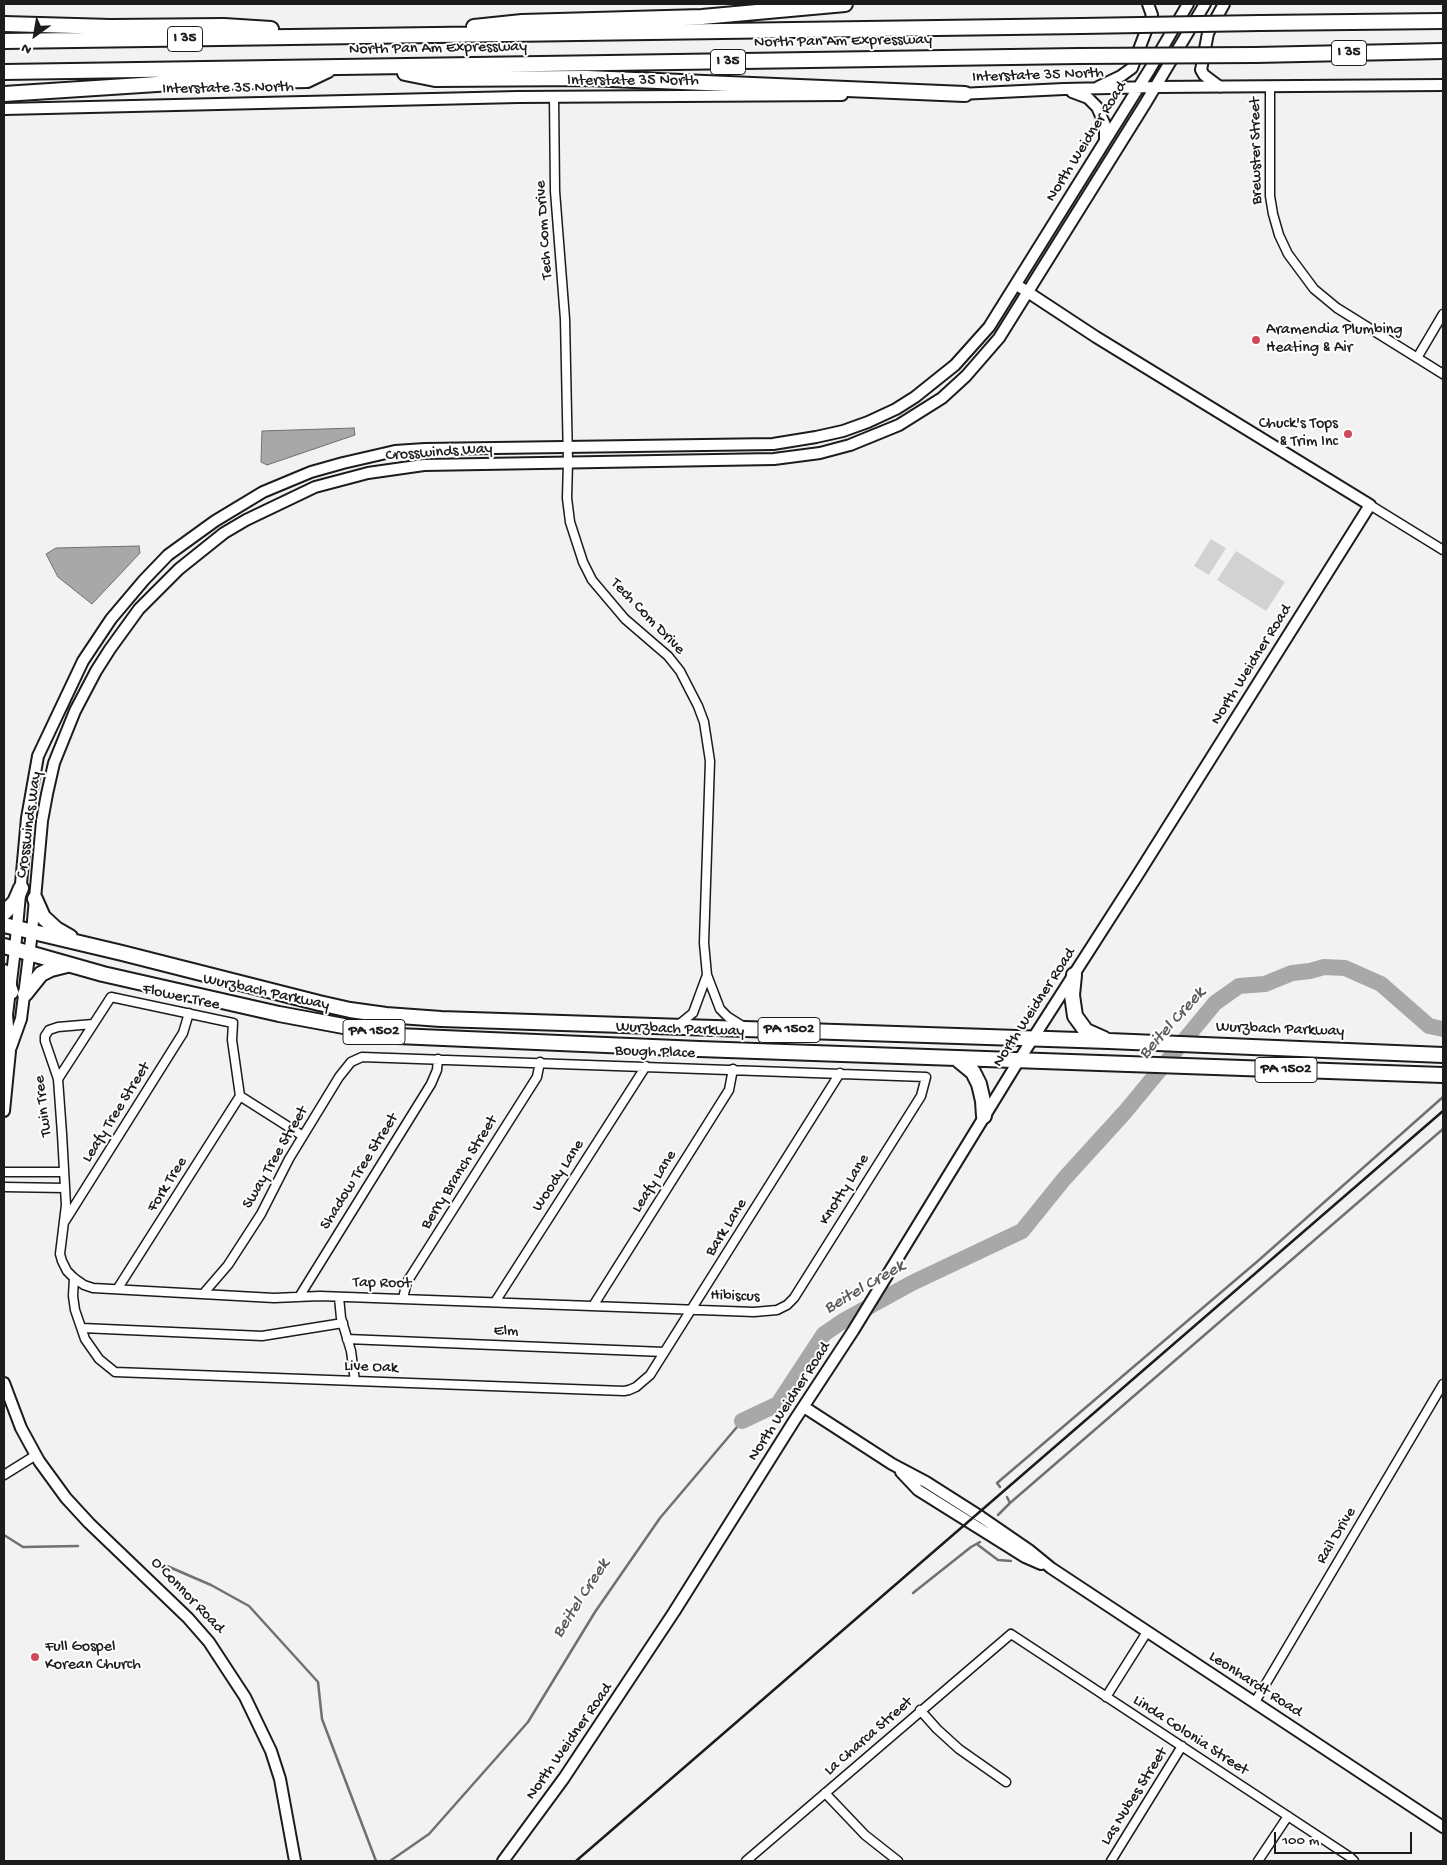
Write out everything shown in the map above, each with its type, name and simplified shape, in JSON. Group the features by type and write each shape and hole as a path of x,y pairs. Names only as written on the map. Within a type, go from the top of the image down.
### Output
{"highway":[{"path":"384,36 522,22 692,17 845,4"},
{"name":"North Pan Am Expressway","path":"4,41 1443,21"},
{"path":"4,24 111,27 224,26 367,36"},
{"name":"North Pan Am Expressway","path":"4,72 1443,51"},
{"path":"377,67 435,79 587,78 965,94"},
{"path":"4,94 172,83 307,80 332,68"},
{"path":"4,913 15,902 21,888"},
{"path":"35,899 43,917 56,929 80,943"},
{"name":"Wurzbach Parkway","path":"10,927 319,1003 386,1015 440,1019 1443,1054"},
{"name":"Wurzbach Parkway","path":"9,948 69,965 279,1014 397,1036 1443,1075"},
{"path":"4,972 18,993 41,974 51,969 69,965"},
{"path":"1074,975 1072,995 1075,1016 1086,1031 1109,1041"},
{"path":"956,1058 973,1072 979,1084 984,1101 984,1116"}],"main road":[{"path":"1095,89 1121,76 1132,68 1152,15 1148,4"},
{"name":"North Weidner Road","path":"1017,284 1188,4"},
{"name":"North Weidner Road","path":"1028,292 1204,4"},
{"path":"1220,87 1204,75 1201,70 1208,33 1224,4"},
{"name":"Interstate 35 North","path":"4,110 554,97 965,94 1155,87 1443,85"},
{"path":"1064,89 1088,98 1097,107 1105,125 1104,142"},
{"path":"1017,284 1096,337 1370,505"},
{"name":"Crosswinds Way","path":"10,927 21,888 27,818 38,756 83,661 111,618 168,556 190,538 237,507 263,492 311,472 395,451 426,448 773,444 816,437 868,422 915,397 955,365 989,327 1017,284"},
{"name":"Crosswinds Way","path":"29,953 42,821 50,778 75,711 110,649 133,616 172,576 224,533 246,520 315,487 398,468 424,465 774,459 820,453 874,436 899,425 938,401 966,376 999,338 1028,292"},
{"path":"868,422 874,436"},
{"name":"North Weidner Road","path":"503,1861 603,1722 853,1331 1032,1039 1370,505"},
{"path":"74,679 88,686"},
{"path":"10,927 9,948 22,1019 10,1051"},
{"path":"4,1111 10,1051 7,1015 18,993 29,953"},
{"name":"O'Connor Road","path":"4,1383 21,1428 36,1455 66,1498 188,1618 209,1642 245,1696 271,1751 280,1779 295,1861"},
{"name":"Leonhardt Road","path":"804,1407 892,1464 926,1482 981,1517 1029,1550 1051,1568 1443,1827"}],"street":[{"name":"Brewster Street","path":"1270,86 1270,196 1279,235 1288,254 1314,289 1347,316 1443,374"},
{"name":"Tech Com Drive","path":"554,97 555,191 565,319 568,446 567,498 570,522 583,562 592,580 625,619 668,656 680,671 704,722 710,761 704,943 706,975 720,1009 728,1017 748,1029"},
{"path":"1416,358 1443,314"},
{"path":"1370,505 1443,550"},
{"name":"Tech Com Drive","path":"677,1026 692,1013 706,975"},
{"name":"Flower Tree","path":"93,1024 110,998 233,1023 232,1040 240,1096"},
{"name":"Leafy Tree Street","path":"63,1225 182,1033 189,1013"},
{"path":"58,1079 93,1024"},
{"name":"Twin Tree","path":"74,1278 62,1262 60,1246 66,1205 58,1079 45,1041 47,1032 58,1027 93,1024"},
{"name":"Sway Tree Street","path":"203,1294 228,1265 261,1214 289,1159 338,1077 351,1062 362,1057 383,1057"},
{"name":"Bough Place","path":"383,1057 926,1076"},
{"name":"Shadow Tree Street","path":"299,1296 432,1084 437,1070 438,1059"},
{"name":"Berry Branch Street","path":"402,1298 407,1282 537,1077 540,1062"},
{"name":"Woody Lane","path":"495,1302 646,1066"},
{"name":"Leafy Lane","path":"593,1306 729,1090 733,1069"},
{"name":"Bark Lane","path":"629,1390 636,1387 650,1375 840,1073"},
{"name":"Knotty Lane","path":"777,1310 787,1305 794,1298 921,1096 926,1076"},
{"path":"240,1096 303,1136"},
{"name":"Fork Tree","path":"118,1288 240,1096"},
{"path":"4,1172 64,1172"},
{"path":"4,1187 65,1188"},
{"path":"74,1278 74,1303 82,1328 262,1336 343,1322"},
{"name":"Tap Root","path":"74,1278 93,1288 274,1298 299,1296 402,1298 692,1310"},
{"path":"339,1297 343,1322 351,1351 354,1381"},
{"name":"Hibiscus","path":"692,1310 754,1312 777,1310"},
{"name":"Live Oak","path":"82,1328 85,1339 93,1352 111,1370 116,1372 629,1390"},
{"name":"Elm","path":"348,1339 664,1352"},
{"name":"Rail Drive","path":"1255,1702 1443,1384"},
{"path":"4,1475 36,1455"},
{"path":"1106,1698 1147,1632"},
{"name":"Linda Colonia Street","path":"1011,1634 1354,1861"},
{"name":"La Charca Street","path":"746,1861 1011,1634"},
{"path":"920,1710 959,1750 1006,1782"},
{"name":"Las Nubes Street","path":"1111,1861 1182,1746"},
{"path":"825,1793 865,1835 898,1861"},
{"path":"1258,1861 1288,1816"}],"shaded area":[{"path":"354,428 355,435 267,465 261,462 262,431"},
{"path":"1211,539 1226,548 1209,575 1194,566"},
{"path":"139,546 140,553 92,604 58,577 46,554 56,548"},
{"path":"1236,551 1285,582 1266,611 1217,580"}],"waterway":[{"name":"Beitel Creek","path":"742,1421 778,1404 824,1334 843,1321 912,1283 1022,1231 1064,1179 1125,1112 1215,1003 1239,986 1265,984 1292,973 1324,967 1345,968 1381,984 1429,1026 1443,1029"},
{"path":"1000,1487 997,1483 1259,1260 1443,1097"},
{"path":"998,1515 1443,1129"},
{"name":"Beitel Creek","path":"390,1861 429,1834 528,1722 595,1612 660,1518 742,1421"},
{"path":"1007,1497 1010,1503"},
{"path":"4,1535 23,1547 78,1546"},
{"path":"913,1593 980,1542"},
{"path":"978,1545 998,1560 1011,1561"},
{"path":"167,1566 211,1585 249,1606 318,1682 322,1719 376,1861"}],"railway":[{"path":"576,1861 1443,1111"}],"place":[{"name":"Aramendia Plumbing Heating & Air","path":"1256,340"},
{"name":"Chuck's Tops & Trim Inc","path":"1348,434"},
{"name":"Full Gospel Korean Church","path":"35,1657"}]}
